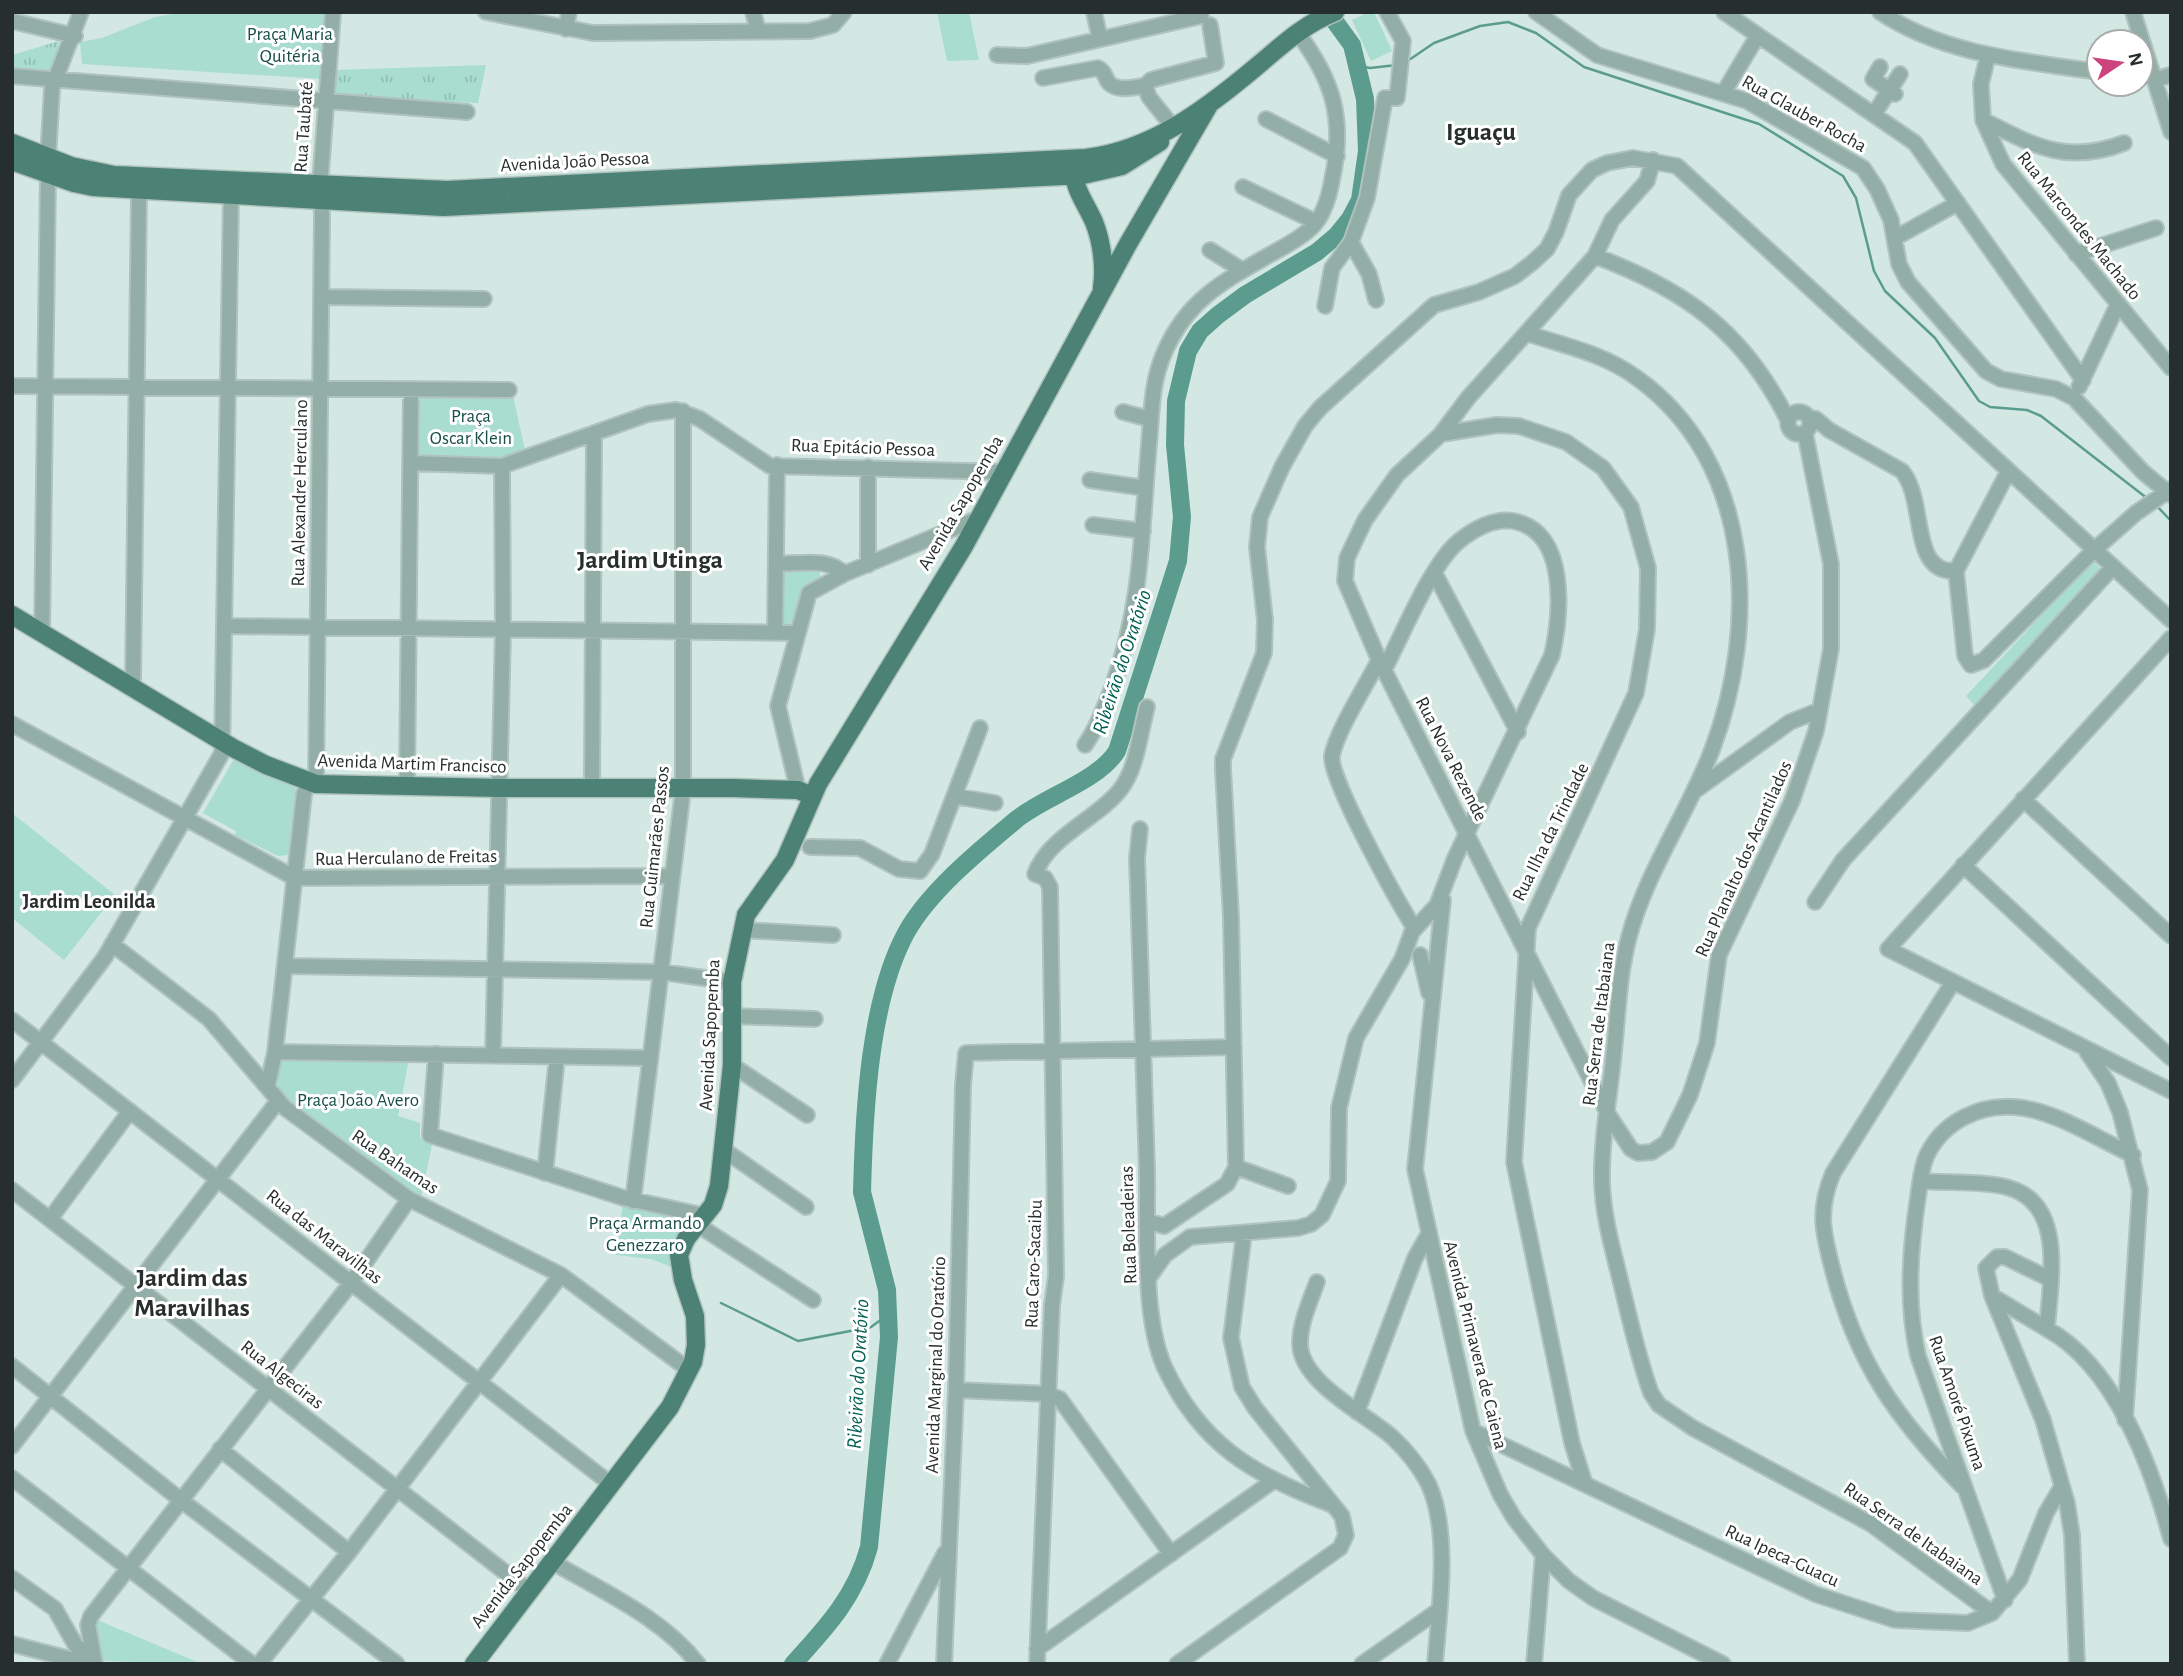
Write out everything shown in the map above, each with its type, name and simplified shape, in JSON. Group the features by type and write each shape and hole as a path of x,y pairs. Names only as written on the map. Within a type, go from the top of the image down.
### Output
{"main road":[{"path":"1209,105 1303,28 1335,12"},
{"name":"Avenida João Pessoa","path":"12,161 114,175 473,206 1074,176 1113,170 1137,159 1149,144 1209,105"},
{"name":"Avenida Sapopemba","path":"474,1664 670,1407 689,1370 696,1345 696,1325 683,1280 680,1255 682,1244 716,1199 724,1150 732,1065 732,982 742,930 752,905 785,860 805,793 979,518 1128,244 1209,105"},
{"name":"Avenida João Pessoa","path":"12,143 74,183 139,191 231,197 447,190 1086,158 1149,144"},
{"path":"1149,144 1167,156 1170,171"},
{"path":"1086,158 1074,163 1074,176 1080,198 1097,231 1111,242 1128,244"},
{"path":"1053,177 1068,185 1080,198"},
{"name":"Avenida Sapopemba","path":"1097,231 1103,262 1102,292"},
{"name":"Avenida Martim Francisco","path":"12,615 265,765 312,783 805,793"}],"street":[{"path":"42,633 48,166 52,88 75,36 81,12"},
{"name":"Rua Taubaté","path":"321,193 333,12"},
{"path":"486,12 593,33 826,29 844,12"},
{"path":"566,29 569,12"},
{"path":"753,12 758,30"},
{"path":"1094,12 1100,39"},
{"path":"1325,306 1332,268 1351,243 1367,198 1385,98 1397,98 1403,41 1387,12"},
{"name":"Rua Glauber Rocha","path":"1536,12 1562,33 1597,55 1747,101 1863,168 1877,189 1895,238 1899,264 1908,282 1986,371 2001,379 2056,389 2074,398"},
{"path":"1724,12 1915,143 2083,380"},
{"path":"1880,12 1945,43 1988,55 2085,70"},
{"path":"997,55 1027,56 1100,39 1205,20 1216,64 1151,80 1145,86 1119,88 1109,83 1103,71 1098,68 1043,78"},
{"path":"12,21 75,36"},
{"path":"1084,745 1102,714 1126,648 1140,581 1155,375 1180,322 1198,300 1242,270 1301,236 1316,222 1329,193 1339,132 1336,107 1303,28"},
{"path":"1724,92 1758,35"},
{"name":"Rua Marcondes Machado","path":"1988,55 1981,84 1983,120 2003,164 2171,368"},
{"path":"1880,67 1873,79 1893,93"},
{"path":"1874,114 1893,93 1900,74"},
{"path":"12,76 467,112"},
{"path":"2155,83 2171,132"},
{"path":"1145,86 1149,97 1176,126"},
{"path":"1266,119 1337,156"},
{"path":"1983,120 2016,137 2064,154 2092,153 2124,143"},
{"path":"1164,1226 1227,1184 1236,1167 1223,759 1264,653 1265,620 1257,547 1260,517 1266,498 1305,426 1320,408 1434,305 1479,292 1515,276 1533,262 1546,249 1556,232 1569,195 1592,170 1622,159 1674,164 2171,620"},
{"name":"Rua Nova Rezende","path":"1608,1114 1382,665 1349,596 1345,570 1348,558 1383,492 1441,434 1595,256 1612,220 1647,181 1653,160"},
{"path":"1243,187 1316,222"},
{"path":"133,685 139,191"},
{"name":"Rua Alexandre Herculano","path":"268,1084 275,1052 304,794 312,783 318,628 321,193"},
{"path":"12,1080 112,944 222,753 231,197"},
{"path":"1895,238 1958,202"},
{"path":"2076,254 2156,228"},
{"path":"1351,243 1369,274 1376,300"},
{"path":"1210,250 1242,270"},
{"name":"Rua Planalto dos Acantilados","path":"1595,256 1655,280 1693,302 1735,341 1800,424 1831,564 1830,649 1808,761 1716,964 1707,1043 1690,1095 1667,1142 1652,1152 1638,1153 1631,1149 1608,1114"},
{"path":"321,297 484,299"},
{"path":"2008,472 1956,570 1965,656 1971,665 1984,660 2094,550 2162,495 2074,398 2118,304"},
{"name":"Rua Serra de Itabaiana","path":"1526,333 1600,356 1655,392 1675,410 1695,438 1723,495 1736,546 1740,617 1738,650 1725,715 1629,937 1603,1152 1604,1210 1644,1372 1659,1405 1693,1428 1871,1524 1992,1613"},
{"path":"12,386 509,390"},
{"path":"407,785 411,389"},
{"path":"411,464 502,466 658,411 683,411"},
{"name":"Rua Epitácio Pessoa","path":"683,411 701,419 764,463 1004,472"},
{"name":"Rua Guimarães Passos","path":"633,1201 683,790 683,411"},
{"path":"1123,412 1150,419"},
{"path":"1800,424 1829,430 1902,471 1911,482 1916,495 1928,561 1937,568 1956,570"},
{"name":"Rua Ilha da Trindade","path":"1441,434 1497,425 1519,426 1566,442 1603,468 1617,486 1631,507 1644,546 1649,587 1647,629 1636,693 1532,916 1527,950 1514,1162 1572,1443 1584,1481"},
{"path":"592,789 594,433"},
{"path":"775,633 777,465"},
{"path":"493,1055 503,631 502,466"},
{"path":"867,565 868,467"},
{"path":"1090,480 1145,485"},
{"path":"805,793 777,712 809,593 844,574 979,518"},
{"name":"Avenida Primavera de Caiena","path":"1392,977 1415,932 1443,892 1467,833 1518,732 1552,655 1556,638 1557,589 1548,547 1529,526 1507,520 1494,522 1457,542 1435,574 1334,748 1332,766 1415,932 1430,1002"},
{"path":"1093,525 1143,531"},
{"path":"777,564 827,564 838,567 844,574"},
{"path":"1815,902 1843,860 2113,567"},
{"path":"1435,574 1518,732"},
{"path":"224,626 797,633"},
{"path":"2171,638 1888,949 2171,1091"},
{"name":"Rua Caro-Sacaibu","path":"1037,1664 1057,1246 1050,887 1045,878 1035,874 1045,856 1114,796 1125,782 1147,706"},
{"path":"1692,793 1790,722 1820,710"},
{"name":"Rua Herculano de Freitas","path":"12,723 296,878 671,876"},
{"path":"810,847 860,848 899,869 917,872 923,869 980,727"},
{"path":"954,796 995,803"},
{"path":"2023,799 2171,936"},
{"name":"Rua Boleadeiras","path":"1140,830 1137,858 1147,1221 1155,1337 1171,1378 1203,1428 1220,1447 1273,1481 1330,1504"},
{"path":"1963,865 2171,1058"},
{"name":"Avenida Primavera de Caiena","path":"1443,892 1415,1169 1473,1430 1500,1494 1543,1555 1569,1581 1593,1598 1723,1664"},
{"path":"1147,1221 1191,1237 1311,1224 1326,1209 1339,1174 1338,1118 1347,1066 1356,1038 1392,977 1419,955 1432,954 1439,941 1430,927 1415,932"},
{"path":"742,930 832,935"},
{"name":"Rua Bahamas","path":"112,944 209,1019 268,1084 278,1101 409,1199 561,1275 689,1370"},
{"path":"285,966 662,972 732,982"},
{"path":"1953,982 1833,1173 1823,1195 1821,1211 1825,1242 1839,1296 1863,1359 1892,1405 1966,1491"},
{"path":"732,1016 815,1019"},
{"name":"Rua das Maravilhas","path":"12,1020 612,1485"},
{"path":"1052,1052 1234,1047"},
{"path":"2086,1050 2108,1083 2133,1155 2141,1209 2126,1420"},
{"path":"275,1052 649,1058"},
{"name":"Avenida Marginal do Oratório","path":"887,1664 947,1549 956,1390 966,1053 1052,1052"},
{"path":"436,1055 430,1135 633,1201 702,1220 813,1300"},
{"path":"545,1173 557,1057"},
{"path":"732,1065 807,1115"},
{"path":"12,1446 52,1399 278,1101"},
{"name":"Rua Amoré Pixuma","path":"2005,1600 1918,1356 1911,1326 1913,1231 1926,1156 1951,1125 1965,1116 1992,1108 2017,1107 2040,1113 2133,1155"},
{"path":"50,1220 130,1111"},
{"path":"724,1150 806,1208"},
{"path":"1236,1167 1288,1186"},
{"path":"1921,1181 2002,1186 2020,1192 2032,1201 2049,1233 2052,1249 2047,1329"},
{"name":"Rua Algeciras","path":"12,1191 528,1590"},
{"path":"92,1661 90,1616 130,1569 220,1449 351,1283 409,1199"},
{"path":"1177,1664 1340,1548 1346,1535 1346,1523 1255,1408 1238,1374 1232,1323 1244,1233"},
{"path":"1357,1412 1415,1258 1428,1235"},
{"path":"1150,1276 1165,1255 1191,1237"},
{"path":"2050,1279 2005,1257 1997,1258 1986,1268 1998,1315 2011,1339 2043,1420 2062,1486 2070,1522 2077,1664"},
{"path":"259,1664 349,1552 561,1275"},
{"path":"1317,1282 1301,1333 1301,1350 1320,1381 1391,1436 1417,1464 1427,1482 1434,1506 1440,1550 1435,1664"},
{"path":"1992,1296 2080,1352 2095,1369 2126,1420 2161,1501 2171,1539"},
{"path":"2011,1339 2025,1318"},
{"path":"12,1366 182,1501 397,1664"},
{"path":"956,1390 1048,1394 1060,1399 1171,1554"},
{"name":"Rua Ipeca-Guacu","path":"1473,1430 1815,1594 1860,1611 1895,1620 1968,1623 1992,1613 2020,1579 2042,1525 2062,1486"},
{"path":"220,1449 349,1552"},
{"path":"12,1478 252,1664"},
{"path":"1037,1648 1273,1481"},
{"path":"2042,1525 2070,1522"},
{"path":"944,1664 947,1549"},
{"path":"1531,1662 1543,1555"},
{"path":"551,1561 659,1626 678,1640 698,1664"},
{"path":"12,1578 55,1609 76,1646 92,1661"},
{"path":"1362,1664 1439,1609"},
{"path":"12,1644 92,1661"}],"green space":[{"name":"Praça Maria Quitéria","path":"186,12 325,12 322,79 82,64 80,42 102,38 155,17"},
{"path":"937,12 969,12 979,60 947,61"},
{"path":"1374,12 1392,51 1371,61 1352,20"},
{"path":"59,41 53,71 12,69 12,55"},
{"path":"486,65 478,103 331,97 334,70"},
{"name":"Praça Oscar Klein","path":"423,395 513,396 525,450 495,459 419,458 416,455 417,399"},
{"path":"2092,561 2100,568 2088,583 1975,706 1966,696"},
{"path":"819,569 821,578 806,589 795,620 786,626 781,621 783,571"},
{"path":"234,759 296,786 288,855 278,856 235,835 236,831 203,813"},
{"path":"12,813 115,895 64,960 12,918"},
{"name":"Praça João Avero","path":"284,1059 409,1059 398,1116 420,1123 420,1138 432,1144 421,1199 407,1192 285,1099 277,1079 278,1068"},
{"name":"Praça Armando Genezzaro","path":"623,1203 686,1218 674,1268 651,1259 616,1255"},
{"path":"95,1619 202,1664 101,1661 97,1656"}],"waterway":[{"name":"Ribeirão do Oratório","path":"793,1664 848,1596 869,1547 889,1337 887,1290 862,1192 863,1161 867,1094 876,1024 894,960 916,917 942,886 1017,819 1085,780 1108,762 1117,751 1178,561 1182,517 1175,445 1176,401 1188,351 1200,331 1218,315 1245,295 1317,252 1337,235 1360,200 1367,151 1365,99 1352,45 1328,12"},
{"path":"1406,62 1434,43 1480,26 1508,22 1536,33 1584,67 1759,124 1843,176 1856,198 1874,271 1885,291 1935,338 1979,401 1990,407 2027,410 2041,416 2148,499"},
{"path":"1355,65 1370,68 1397,65"},
{"path":"2156,505 2171,521"},
{"path":"721,1303 798,1341 871,1327 889,1314"}],"district":[{"name":"Iguaçu","path":"1481,132"},
{"name":"Jardim Utinga","path":"650,560"},
{"name":"Jardim Leonilda","path":"89,901"},
{"name":"Jardim das Maravilhas","path":"192,1293"}]}
